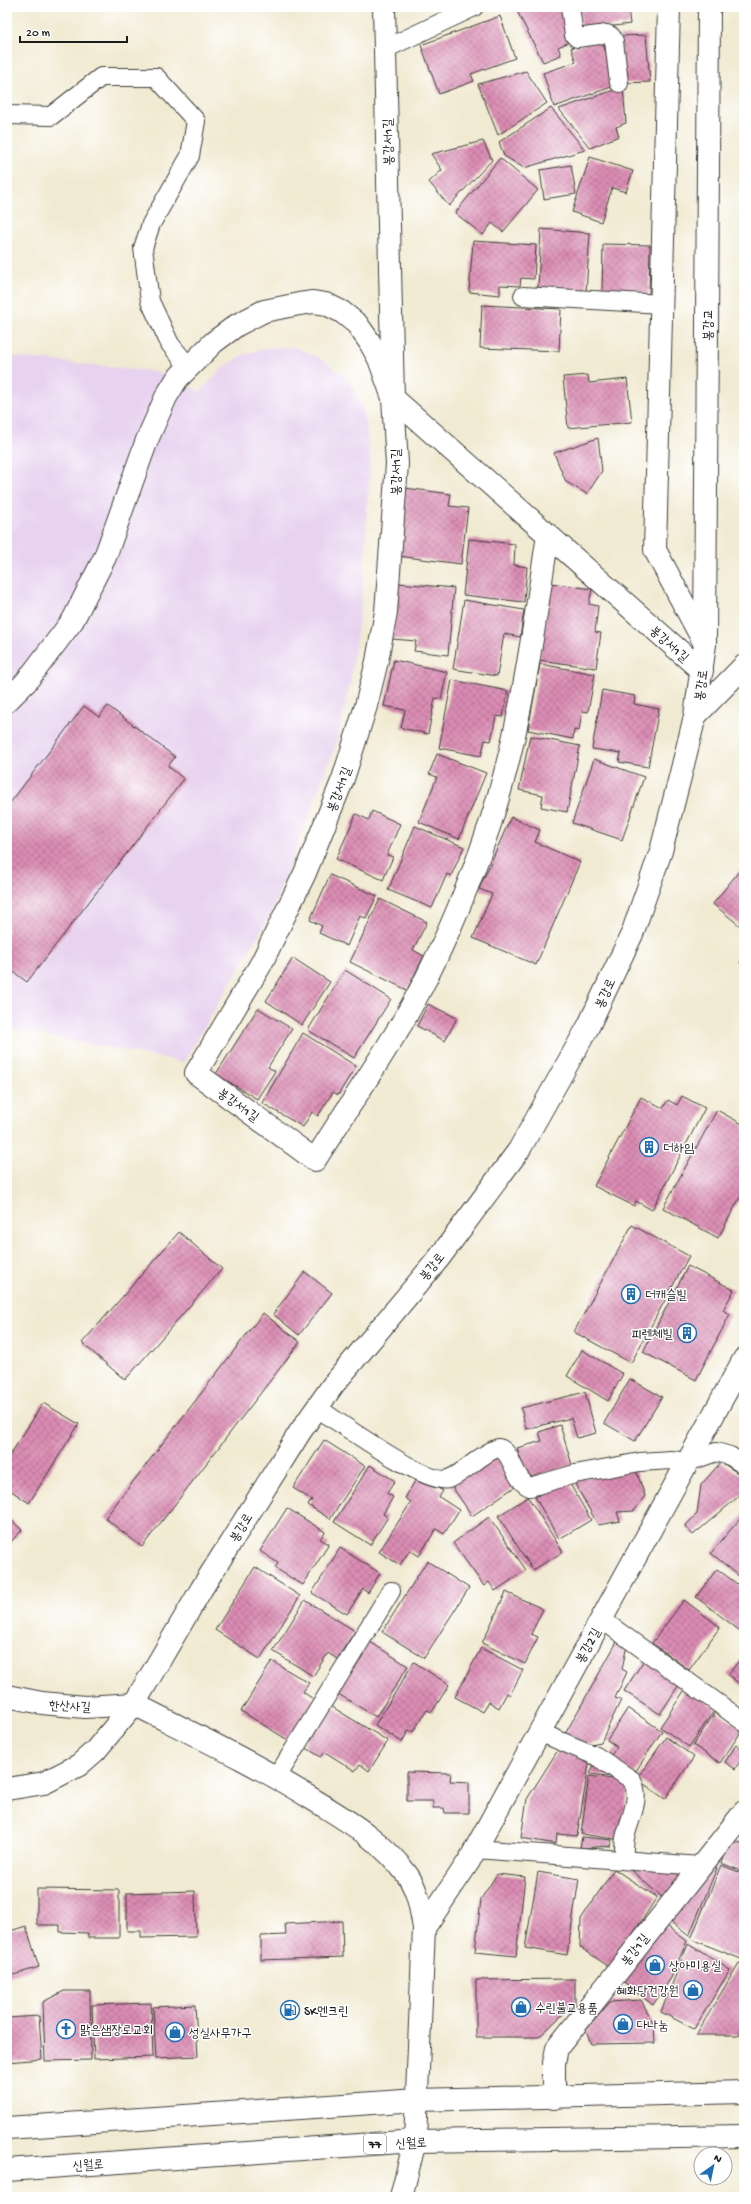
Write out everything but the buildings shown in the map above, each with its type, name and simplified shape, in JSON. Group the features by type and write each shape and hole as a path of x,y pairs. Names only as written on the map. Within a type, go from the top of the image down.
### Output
{"street":[{"name":"봉강서1길","path":"384,7 393,398 397,464 386,612 378,662 343,779 305,873 262,964 196,1073 315,1160 408,1010 445,936 480,851 506,766 523,698 548,535"},
{"path":"669,7 655,550 704,644"},
{"name":"봉강교","path":"704,644 709,7"},
{"path":"7,701 26,682 73,620 105,557 147,440 166,397 177,379 188,366 214,342 252,317 282,306 313,302 326,304 342,312 357,324 379,359 393,398"},
{"name":"봉강서1길","path":"393,398 702,671"},
{"name":"봉강로","path":"7,1789 44,1783 79,1765 95,1751 134,1704 202,1588 300,1432 332,1385 439,1258 519,1150 588,1027 632,934 661,851 695,716 702,671 704,644"},
{"path":"695,716 744,666"},
{"name":"봉강2길","path":"424,1928 476,1849 744,1359"},
{"name":"한산사길","path":"7,1696 42,1703 85,1707 134,1704"},
{"path":"134,1704 277,1777 347,1820 364,1832 395,1861 408,1877 419,1900 424,1928 415,2141 401,2197"},
{"name":"봉강1길","path":"554,2098 554,2063 557,2048 744,1812"},
{"path":"7,2128 417,2100 554,2098 744,2092"},
{"name":"신월로","path":"7,2170 415,2141 744,2136"}],"lane":[{"path":"385,49 474,7"},
{"path":"570,7 574,35 577,38 607,34 611,36 614,41 619,83"},
{"path":"7,115 51,116 101,77 156,77 196,121 190,156 151,224 143,248 150,300 170,344 188,366"},
{"path":"524,296 662,304"},
{"path":"317,1408 415,1471 443,1479 452,1476 498,1448 504,1451 521,1482 530,1487 575,1474 640,1462 671,1460 688,1462 716,1452 730,1456 744,1465"},
{"path":"277,1777 391,1591"},
{"path":"601,1619 744,1722"},
{"path":"539,1732 596,1756 632,1780 636,1795 634,1811 625,1837 623,1860"},
{"path":"476,1849 700,1866"}],"shaded area":[{"path":"294,347 320,358 344,376 357,395 366,422 370,457 363,587 350,684 336,744 270,915 184,1062 7,1028 7,356 158,372 177,379 200,392 219,371 240,356 267,348"}],"place":[{"name":"더하임","path":"649,1147"},
{"name":"더캐슬빌","path":"631,1294"},
{"name":"피렌체빌","path":"687,1333"},
{"name":"상아미용실","path":"655,1965"},
{"name":"혜화당건강원","path":"693,1990"},
{"name":"수린불교용품","path":"521,2007"},
{"name":"SK엔크린","path":"290,2010"},
{"name":"다나눔","path":"623,2024"},
{"name":"맑은샘장로교회","path":"66,2029"},
{"name":"성실사무가구","path":"175,2032"}]}
